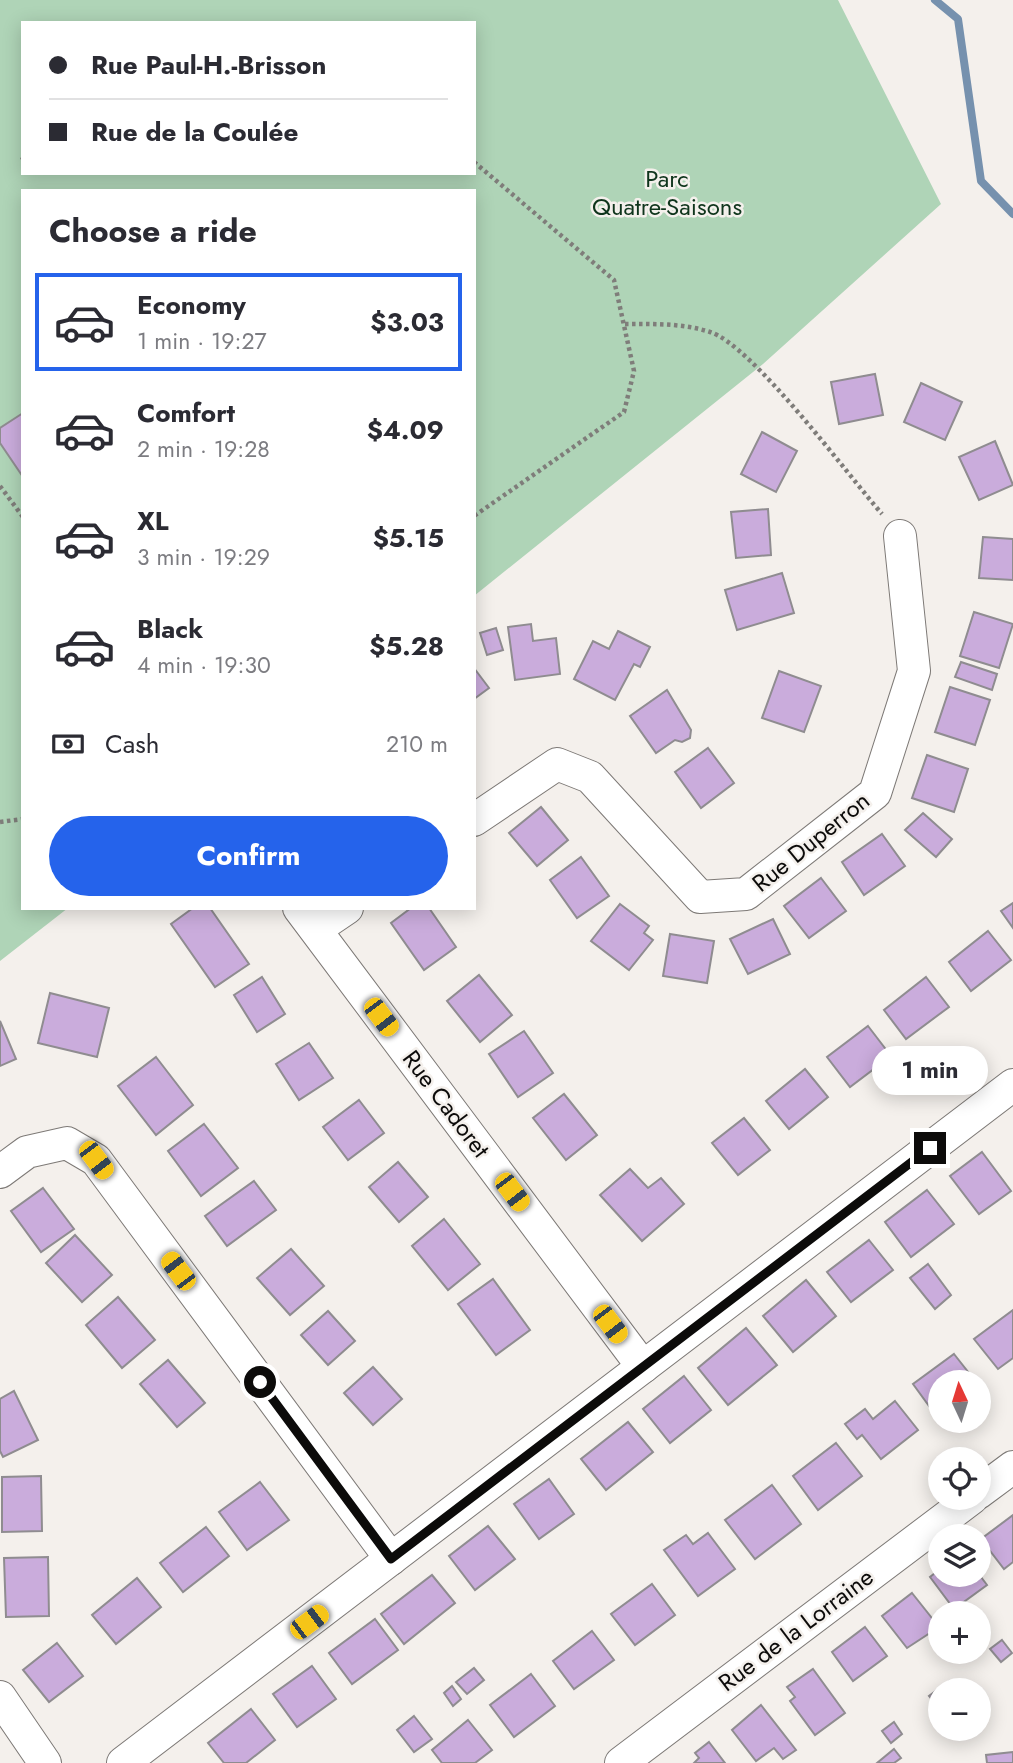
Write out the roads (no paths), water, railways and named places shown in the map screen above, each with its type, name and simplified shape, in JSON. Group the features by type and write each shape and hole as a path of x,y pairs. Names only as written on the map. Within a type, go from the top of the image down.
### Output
{"street":[{"name":"Rue Duperron","path":"476,819 557,764 590,777 700,897 746,894 875,793 914,671 900,536"},
{"path":"307,919 339,910"},
{"name":"Rue Cadoret","path":"307,919 643,1367"},
{"path":"123,1763 643,1367 1008,1100"},
{"path":"0,1172 27,1152 67,1143 96,1160 391,1559"},
{"path":"991,1483 1013,1467"},
{"name":"Rue de la Lorraine","path":"621,1763 956,1510"},
{"path":"0,1697 45,1763"}],"waterway":[{"path":"935,0 958,19 981,181 1013,214"}],"park label":[{"name":"Parc Quatre-Saisons","path":"667,193"}]}
